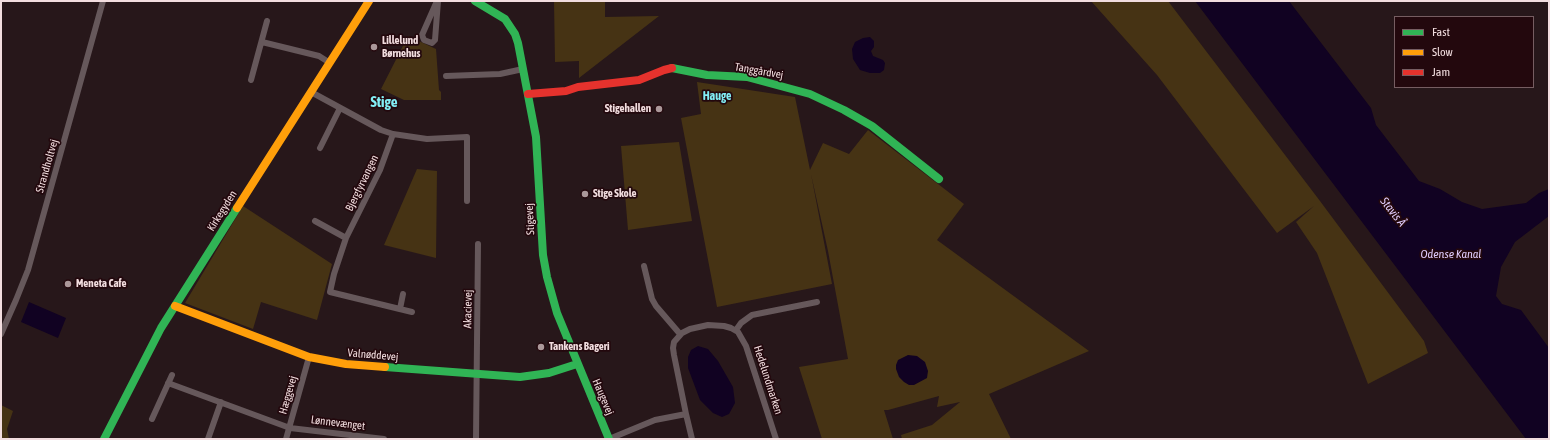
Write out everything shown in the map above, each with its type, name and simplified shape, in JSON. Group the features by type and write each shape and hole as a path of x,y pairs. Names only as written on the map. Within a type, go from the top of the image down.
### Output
{"street":[{"name":"Strandholtvej","path":"1,334 28,270 104,1"},
{"name":"Kirkegyden","path":"104,439 158,334 369,1"},
{"path":"437,1 435,40 432,43 424,40 422,35 437,1"},
{"name":"Stigevej","path":"475,1 505,19 511,27 518,43 536,137 544,262 551,294 577,364"},
{"path":"251,80 267,21"},
{"path":"262,42 319,56 330,63"},
{"name":"Tanggårdvej","path":"528,94 639,80 664,70 674,68 707,75 747,77 810,94 844,110 872,126 939,179"},
{"path":"446,76 500,74 524,69"},
{"path":"311,92 381,130 393,134 427,139 467,138 467,201"},
{"path":"320,148 340,108"},
{"name":"Bjergfyrvangen","path":"393,134 380,170 346,238 334,274 330,292 412,312"},
{"path":"315,221 346,238"},
{"name":"Akacievej","path":"476,439 478,244"},
{"path":"644,266 652,299 656,306 680,334"},
{"path":"400,309 403,294"},
{"path":"692,439 673,348 677,337 690,329 715,324 733,329 752,315 817,302"},
{"name":"Valnøddevej","path":"175,306 309,357 346,364 477,375 520,377 549,373 577,364"},
{"name":"Hedelundmarken","path":"733,329 742,337 746,346 776,439"},
{"name":"Hæggevej","path":"286,439 309,357"},
{"name":"Haugevej","path":"577,364 609,439"},
{"path":"152,420 172,375"},
{"name":"Lønnevænget","path":"168,383 290,428 384,439"},
{"path":"208,439 221,402"},
{"path":"609,439 655,420 686,414"}],"shaded area":[{"path":"554,1 612,1 605,2 605,17 659,16 579,78 579,61 555,62"},
{"path":"1091,1 1168,1 1424,341 1428,353 1368,384 1317,253 1296,222 1314,206 1277,233 1157,75"},
{"path":"408,36 436,49 441,100 404,100 381,89"},
{"path":"697,82 795,97 810,170 823,143 849,154 868,130 964,204 937,240 1089,351 989,394 1011,439 902,439 901,435 932,425 960,402 937,407 939,396 884,410 893,439 822,439 799,367 848,359 828,251 811,174 832,284 717,307 681,118 701,114"},
{"path":"679,142 692,221 628,230 621,146"},
{"path":"417,169 437,171 436,258 384,245"},
{"path":"243,206 332,264 317,320 261,302 253,329 185,303"},
{"path":"1,405 13,411 7,429 9,439 1,439"}],"water":[{"name":"Odense Kanal","path":"1195,1 1289,1 1371,108 1376,125 1419,181 1440,189 1462,202 1482,209 1526,203 1539,193 1549,189 1549,216 1515,242 1501,267 1496,296 1502,304 1521,310 1549,348 1549,439 1526,439"},
{"path":"870,37 874,41 874,47 871,51 873,56 883,60 885,63 884,70 880,73 870,73 860,70 853,59 852,49 855,42 863,38"},
{"path":"29,302 66,318 58,338 21,322"},
{"path":"698,346 708,349 718,361 733,387 735,403 729,414 722,417 713,413 700,400 688,368 688,357 691,350"},
{"path":"908,355 917,356 925,362 928,371 927,378 914,385 909,385 904,382 899,377 896,369 898,360"}],"traffic: fast":[{"path":"475,1 505,19 515,34 518,43 536,137 543,255 547,277 557,313 609,439"},
{"path":"672,68 707,75 747,77 810,94 844,110 872,126 939,179"},
{"path":"104,439 161,328 237,208"},
{"path":"385,367 520,377 549,373 577,364"}],"traffic: slow":[{"path":"237,208 369,1"},
{"path":"175,306 309,357 346,364 385,367"}],"traffic: jam":[{"path":"528,94 566,91 578,87 639,80 672,68"}],"place":[{"name":"Lillelund Børnehus","path":"374,47"},
{"name":"Stigehallen","path":"659,109"},
{"name":"Stige Skole","path":"585,194"},
{"name":"Meneta Cafe","path":"68,284"},
{"name":"Tankens Bageri","path":"541,347"}],"district":[{"name":"Hauge","path":"717,96"},
{"name":"Stige","path":"384,102"}],"water label":[{"name":"Stavis Å","path":"1393,212"}]}
